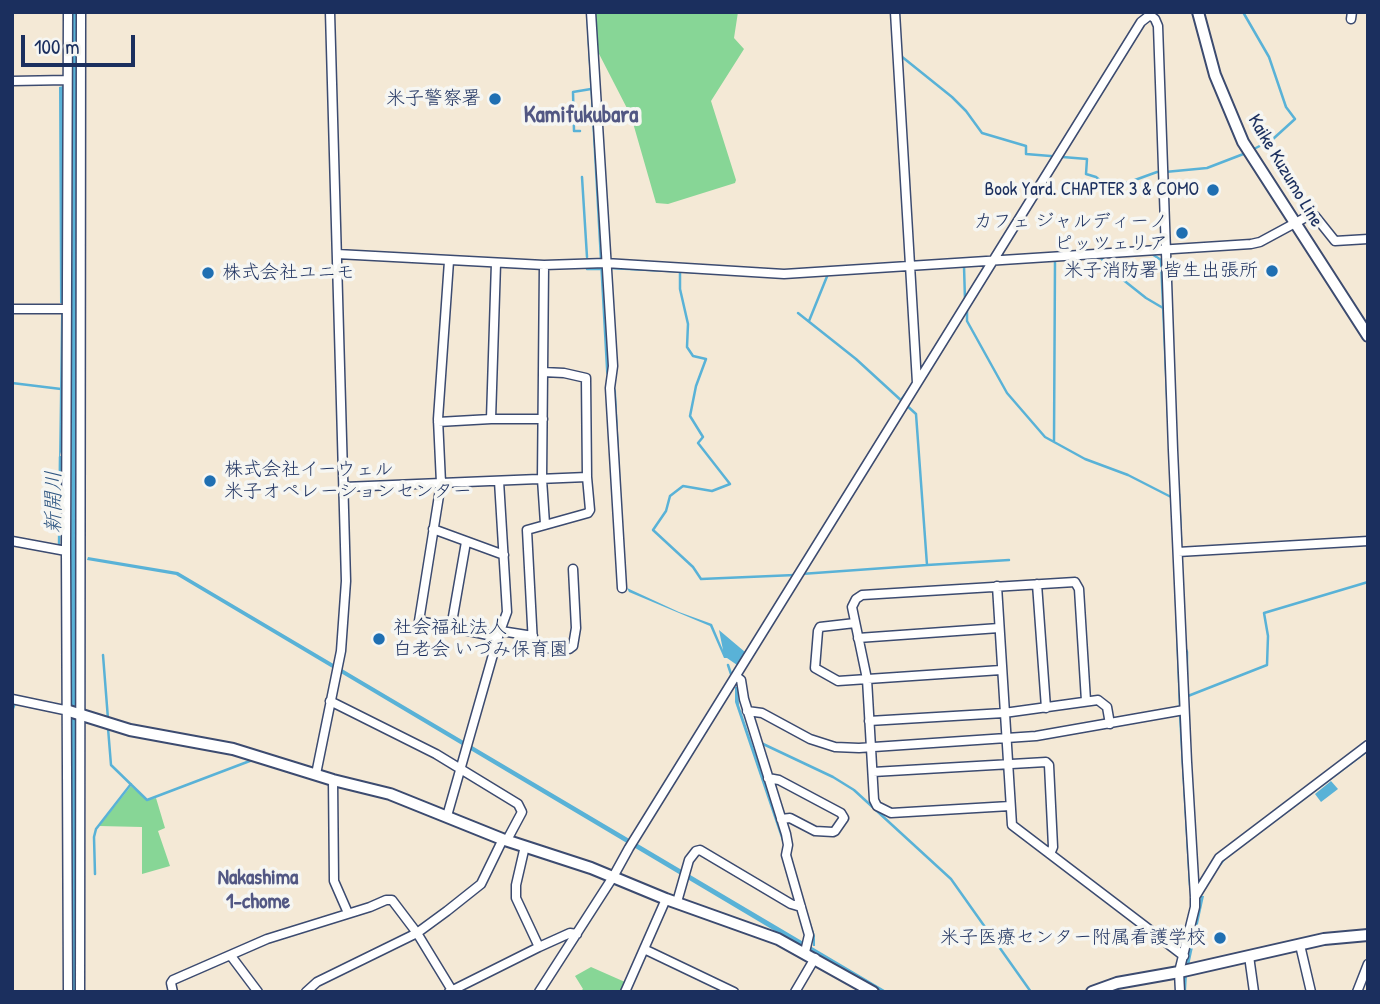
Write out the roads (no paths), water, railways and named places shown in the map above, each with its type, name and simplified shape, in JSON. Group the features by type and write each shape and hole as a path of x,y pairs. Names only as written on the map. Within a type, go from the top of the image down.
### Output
{"street":[{"path":"68,12 67,309 80,992"},
{"path":"68,992 76,714 72,549 81,12"},
{"path":"316,774 337,669 346,581 330,12"},
{"path":"591,12 622,589"},
{"path":"895,12 917,383"},
{"name":"Kaike Kuzumo Line","path":"1198,12 1212,66 1243,142 1368,336"},
{"path":"540,992 1141,22 1150,15 1158,26 1184,710 1195,897 1180,992"},
{"path":"12,81 67,80"},
{"path":"337,254 784,274 1251,244 1312,215 1335,241 1368,239"},
{"path":"449,261 438,422 441,483 419,621 451,628 533,636"},
{"path":"491,419 496,263"},
{"path":"544,265 542,479 545,524"},
{"path":"12,309 67,309"},
{"path":"543,372 586,378 590,508 588,513 527,529 533,636 534,645 540,648 572,648 576,628 573,569"},
{"path":"438,422 543,419"},
{"path":"344,487 587,477"},
{"path":"447,816 507,612 499,481"},
{"path":"433,529 504,555"},
{"path":"12,541 72,549"},
{"path":"1178,552 1368,541"},
{"path":"451,628 466,542"},
{"path":"1010,806 886,812 877,806 874,800 867,679 852,607 856,599 862,595 1070,581 1077,585 1086,701"},
{"path":"1037,584 1046,708"},
{"path":"997,586 1012,825 1184,956"},
{"path":"855,623 820,627 815,668 838,681 1002,670"},
{"path":"858,638 999,628"},
{"path":"736,676 741,680 747,710 781,819 809,935 810,951 795,992"},
{"path":"12,699 130,730 233,749 333,780 390,794 810,951 873,992"},
{"path":"306,992 317,982 417,933 481,884 522,813 522,808 461,769 330,701"},
{"path":"869,721 1004,713 1102,701 1107,707 1111,724"},
{"path":"747,710 762,713 810,739 825,744 846,748 872,748 1045,735 1184,710"},
{"path":"1195,897 1219,858 1368,745"},
{"path":"873,772 1046,762 1049,765 1054,847 1050,855"},
{"path":"768,778 779,780 841,813 844,818 833,832 816,831 790,818 781,819"},
{"path":"333,780 334,881 348,914"},
{"path":"525,846 516,885 516,898 539,947"},
{"path":"625,992 644,949 696,851 702,851 791,904 801,907"},
{"path":"173,992 173,980 267,939 387,900 392,900 417,933 451,991 539,947 570,933 577,934"},
{"path":"1092,992 1126,981 1185,971 1324,939 1368,935"},
{"path":"1300,945 1311,992"},
{"path":"644,949 734,992"},
{"path":"231,956 258,992"},
{"path":"1249,956 1254,992"},
{"path":"1357,992 1368,964"}],"water":[{"path":"73,12 79,12 76,308 77,992 73,992 70,840"},
{"path":"586,12 589,12 605,260 809,277 604,269 610,372 616,391 622,511 618,529 619,587 614,529 619,510 612,391 606,372"},
{"path":"63,86 63,303 60,303 59,87"},
{"path":"61,313 63,445 59,459"},
{"path":"88,557 178,572 888,992 880,992 790,940 176,575 87,560"},
{"path":"627,588 712,624 723,650 719,630 745,652 737,665 724,658 710,626 629,592"},
{"path":"735,687 738,687 739,705 791,853 815,936 815,946 789,855 735,702"},
{"path":"1368,747 1368,752 1226,859 1206,889 1203,888 1221,858"},
{"path":"1331,781 1338,789 1321,802 1315,794"},
{"path":"1201,896 1204,896 1187,975 1186,992 1183,992 1185,965"}],"waterway":[{"path":"1243,12 1269,57 1286,107 1295,119 1273,139 1252,150"},
{"path":"901,56 952,97 982,133 1026,146 1026,154 1087,159 1086,174 1096,177 1110,189 1157,172"},
{"path":"580,131 574,131 573,92 591,89"},
{"path":"1165,172 1207,168 1246,153"},
{"path":"582,177 587,257"},
{"path":"1152,254 1161,260 1168,417"},
{"path":"1100,257 1112,271 1163,308"},
{"path":"1054,441 1055,260"},
{"path":"964,266 965,300"},
{"path":"587,269 603,269"},
{"path":"680,271 680,289 688,324 687,347 693,356 706,359 696,386 690,416 703,437 698,443 730,484 712,491 683,486 670,496 666,511 653,530 693,567 701,579 795,575"},
{"path":"809,321 828,274"},
{"path":"967,311 967,321 1007,393 1045,437 1085,459 1128,475 1173,498"},
{"path":"798,313 856,359 916,414 927,565 1009,560"},
{"path":"12,383 61,389"},
{"path":"901,400 909,389"},
{"name":"新開川","path":"59,545 60,457"},
{"path":"1179,494 1181,540"},
{"path":"801,574 927,565"},
{"path":"1175,574 1180,707"},
{"path":"1188,696 1267,665 1268,636 1264,613 1368,582"},
{"path":"1185,647 1187,679"},
{"path":"103,655 108,719"},
{"path":"728,665 731,674"},
{"path":"12,711 15,703 17,704"},
{"path":"1180,714 1190,885"},
{"path":"108,728 111,765 147,800 255,759"},
{"path":"761,743 833,777 854,790 951,879 1031,992"},
{"path":"95,874 96,829 131,784"}],"place":[{"name":"米子警察署","path":"495,99"},
{"name":"Book Yard. CHAPTER 3 & COMO","path":"1213,190"},
{"name":"カフェ ジャルディーノ ピッツェリア","path":"1182,233"},
{"name":"米子消防署 皆生出張所","path":"1272,271"},
{"name":"株式会社ユニモ","path":"208,273"},
{"name":"株式会社イーウェル 米子オペレーションセンター","path":"210,481"},
{"name":"社会福祉法人 白老会 いづみ保育園","path":"379,639"},
{"name":"米子医療センター附属看護学校","path":"1220,938"}],"district":[{"name":"Kamifukubara","path":"581,116"},
{"name":"Nakashima 1-chome","path":"258,890"}]}
